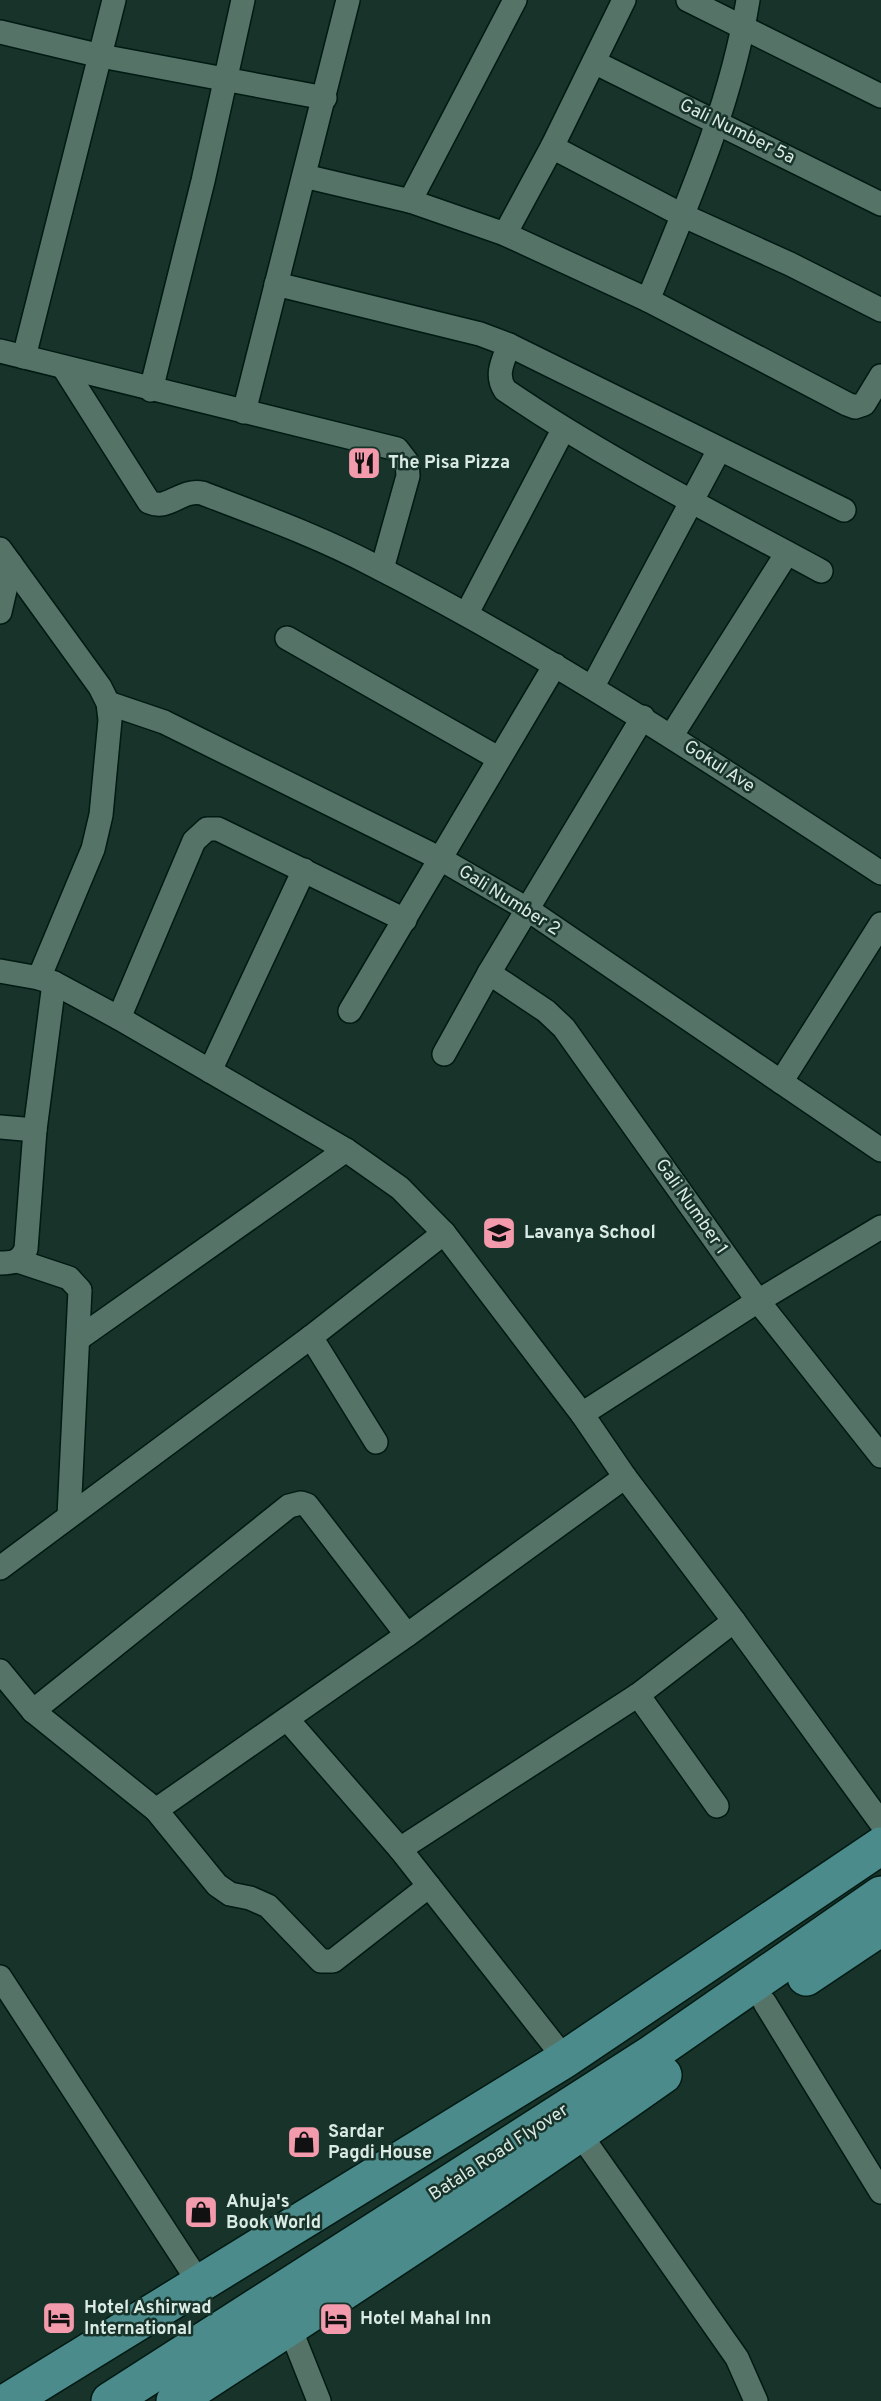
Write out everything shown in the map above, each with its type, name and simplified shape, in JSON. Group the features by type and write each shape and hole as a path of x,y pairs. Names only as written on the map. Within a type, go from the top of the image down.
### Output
{"main road":[{"path":"9,2401 565,2059 881,1846"},
{"name":"Batala Road Flyover","path":"115,2398 653,2053 881,1895"},
{"path":"187,2398 580,2134 765,2003 881,1927"}],"street":[{"path":"24,357 114,0"},
{"path":"151,390 203,180 243,0"},
{"path":"244,412 348,0"},
{"path":"410,201 515,0"},
{"path":"505,234 552,147 624,0"},
{"path":"688,0 881,96"},
{"path":"648,300 718,123 744,27 748,0"},
{"path":"0,32 101,56 325,98"},
{"name":"Gali Number 5a","path":"593,62 881,204"},
{"path":"552,147 682,215 790,264 881,310"},
{"path":"304,176 410,201 505,234 648,300 855,407 864,404 881,376"},
{"path":"276,284 480,334 509,345 844,510"},
{"path":"509,345 499,374 499,382 505,390 563,430 691,503 821,571"},
{"path":"0,351 151,390 386,445 402,454 407,461 408,476 382,569"},
{"name":"Gokul Ave","path":"64,368 149,502 165,505 187,492 202,493 286,526 382,569 467,613 593,686 881,873"},
{"path":"467,613 563,430"},
{"path":"593,686 719,450"},
{"path":"672,736 787,553"},
{"path":"0,612 5,556"},
{"path":"5,556 100,687 108,703 110,720 101,815 93,849 47,981 26,1249 9,1262"},
{"path":"287,638 498,758"},
{"path":"350,1012 555,665"},
{"name":"Gali Number 2","path":"108,703 164,722 439,858 527,909 881,1150"},
{"path":"444,1055 489,973 643,717"},
{"path":"119,1017 194,841 207,829 218,829 405,920"},
{"path":"210,1071 304,870"},
{"path":"781,1082 881,924"},
{"path":"0,971 47,981 119,1017 346,1150 400,1188 444,1233 582,1414 625,1477 881,1823"},
{"name":"Gali Number 1","path":"489,973 546,1011 564,1028 758,1301 881,1456"},
{"path":"0,1127 35,1130"},
{"path":"78,1339 346,1150"},
{"path":"582,1414 758,1301 881,1227"},
{"path":"3,1560 69,1516 311,1337 444,1233"},
{"path":"9,1262 69,1278 80,1290 69,1516"},
{"path":"311,1337 376,1442"},
{"path":"156,1810 407,1635 625,1477"},
{"path":"33,1711 289,1506 295,1504 307,1505 407,1635"},
{"path":"400,1849 638,1695 734,1621"},
{"path":"0,1671 33,1711 156,1810 216,1885 230,1894 250,1898 268,1906 321,1961 333,1961 429,1886"},
{"path":"638,1695 717,1806"},
{"path":"287,1719 400,1849 565,2059"},
{"path":"0,1977 200,2284"},
{"path":"765,2003 881,2192"},
{"path":"580,2134 737,2358 756,2401"},
{"path":"290,2328 318,2401"}],"place":[{"name":"The Pisa Pizza","path":"364,463"},
{"name":"Lavanya School","path":"499,1233"},
{"name":"Sardar Pagdi House","path":"304,2142"},
{"name":"Ahuja's Book World","path":"201,2212"},
{"name":"Hotel Ashirwad International","path":"59,2318"},
{"name":"Hotel Mahal Inn","path":"336,2319"}]}
